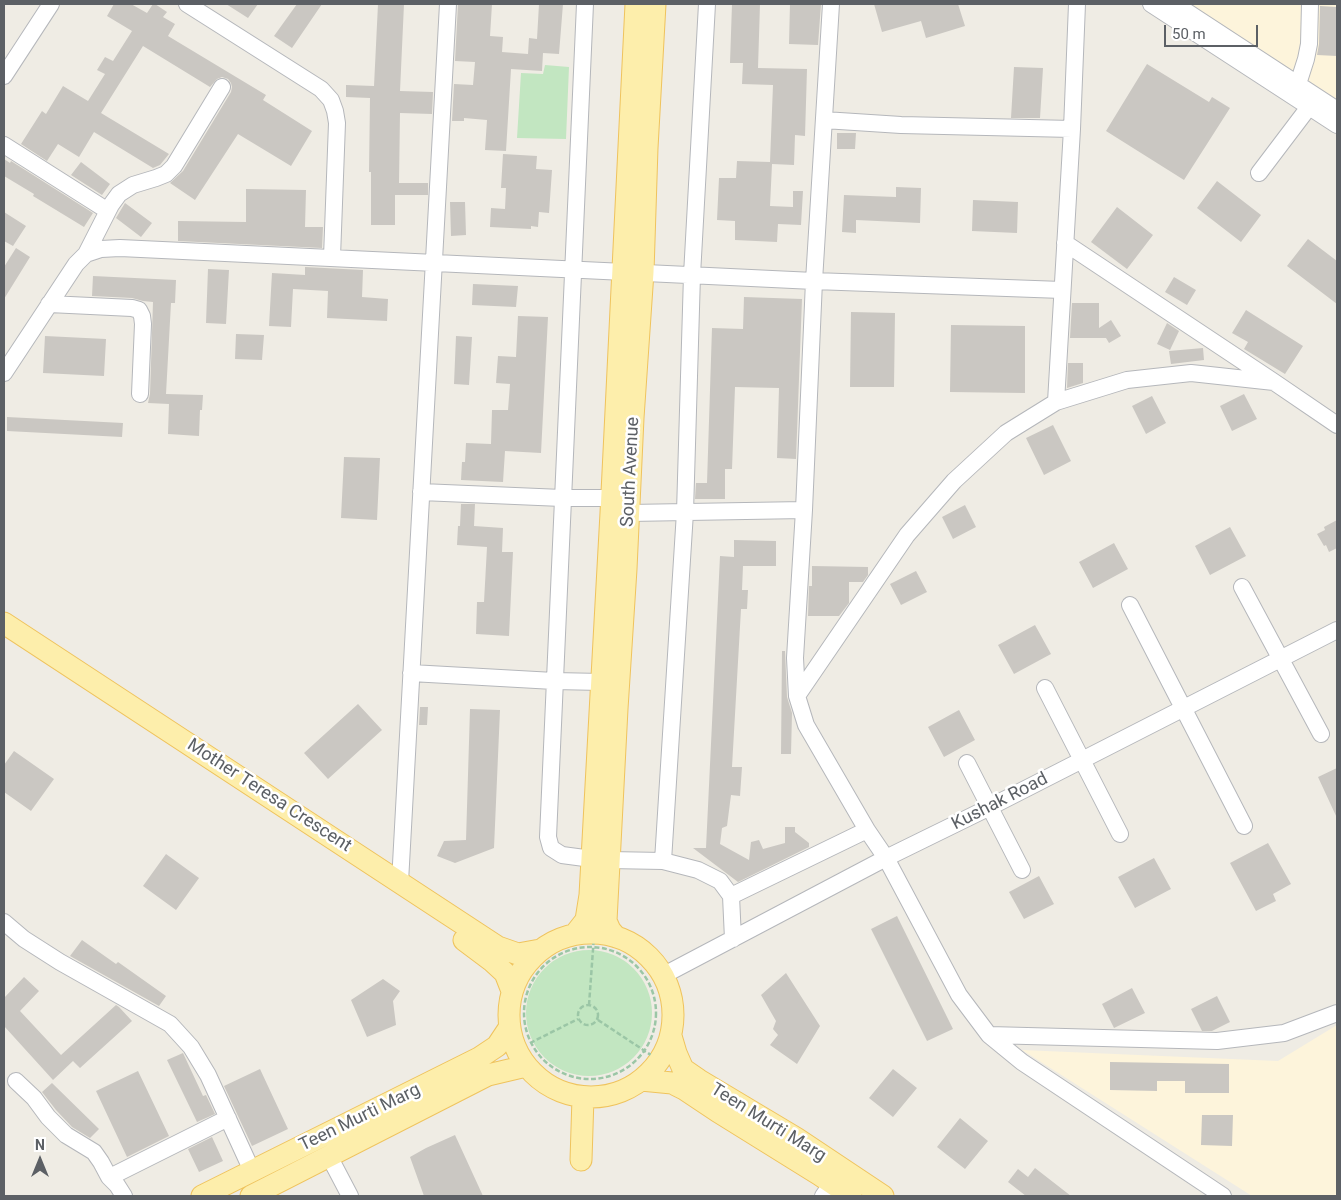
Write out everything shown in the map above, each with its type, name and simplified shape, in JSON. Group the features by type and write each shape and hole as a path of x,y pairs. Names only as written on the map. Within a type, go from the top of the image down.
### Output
{"main road":[{"name":"South Avenue","path":"588,938 586,920 590,895 601,859 617,709 629,513 633,418 636,4"},
{"name":"South Avenue","path":"616,936 610,930 606,921 601,859 602,682 612,498 633,272 648,148 655,4"},
{"name":"Mother Teresa Crescent","path":"4,623 498,947 518,954 540,950"},
{"name":"Mother Teresa Crescent","path":"4,638 470,944 506,973 512,991"},
{"path":"616,936 635,945 651,959 664,976 673,1005 671,1036 652,1056 642,1080 623,1091 603,1096 583,1097 561,1092 542,1081 526,1066 518,1054 509,1028 508,1010 512,991 523,969 540,950 557,940 616,936"},
{"name":"Teen Murti Marg","path":"202,1196 479,1058 497,1046 509,1028"},
{"name":"Teen Murti Marg","path":"671,1036 683,1069 796,1138 883,1196"},
{"name":"Teen Murti Marg","path":"251,1196 488,1076 526,1066"},
{"name":"Teen Murti Marg","path":"642,1080 672,1083 684,1089 827,1190 851,1196"},
{"path":"581,1160 583,1097"}],"street":[{"path":"4,76 51,4"},
{"path":"187,4 321,89 331,100 337,123 332,257"},
{"path":"400,882 448,4"},
{"path":"585,4 548,837 551,848 562,855 601,859 663,860 698,870 720,881 731,896 733,939"},
{"path":"663,860 685,512 692,275 707,4"},
{"path":"832,4 814,281 804,510 795,658 797,696 806,725 867,830 886,858 959,995 989,1035 1022,1062 1223,1196"},
{"path":"1056,402 1072,129 1077,4"},
{"path":"1151,4 1337,125"},
{"path":"1175,4 1337,110"},
{"path":"1298,84 1308,52 1310,4"},
{"path":"4,373 76,264 86,254 119,194 133,185 166,174 174,166 222,87"},
{"path":"1259,173 1309,107"},
{"path":"824,120 901,125 1072,129"},
{"path":"4,145 108,211"},
{"path":"1065,243 1337,425"},
{"path":"86,254 101,249 120,248 814,281 1062,290"},
{"path":"49,304 132,308 139,310 143,324 140,394"},
{"path":"797,696 907,535 954,481 1006,433 1056,402 1127,380 1192,373 1274,382"},
{"path":"421,492 562,498 612,498"},
{"path":"629,513 804,510"},
{"path":"1242,587 1321,734"},
{"path":"1130,605 1244,826"},
{"name":"Kushak Road","path":"664,976 886,858 1337,630"},
{"path":"411,673 602,682"},
{"path":"1045,688 1120,834"},
{"path":"967,763 1022,870"},
{"path":"731,896 867,830"},
{"path":"4,922 24,939 60,962 170,1024 191,1047 208,1076 252,1171"},
{"path":"989,1035 1216,1041 1284,1033 1337,1013"},
{"path":"16,1081 34,1098 48,1117 66,1135 94,1152 109,1177 124,1196"},
{"path":"112,1176 228,1118"},
{"path":"329,1156 350,1196"}],"path":[{"path":"588,938 589,1005"},
{"path":"588,938 580,948 562,953 544,966 534,978 527,991 524,1006 525,1028 530,1042 540,1057 555,1070 568,1076 587,1079 605,1078 620,1073 635,1062 652,1056"},
{"path":"588,938 627,958 641,971 649,983 654,997 656,1016 652,1056"},
{"path":"589,1005 594,1006 599,1014 598,1020 587,1026 578,1019 580,1008 589,1005"},
{"path":"530,1042 578,1019"},
{"path":"598,1020 652,1056"}],"shaded area":[{"path":"1190,4 1337,4 1337,101 1300,77"},
{"path":"1337,1025 1337,1196 1252,1196 1022,1050 1278,1061"}],"green space":[{"path":"545,65 569,67 566,139 517,138 521,73 543,74"},
{"path":"589,950 613,955 633,969 647,989 652,1013 647,1037 633,1057 613,1071 589,1076 565,1071 545,1057 531,1037 526,1013 531,989 545,969 565,955"}],"building":[{"path":"114,4 131,4 147,13 155,4 167,12 163,17 175,24 168,36 266,95 263,100 312,131 291,166 238,134 195,200 170,183 183,171 231,92 232,87 228,79 222,77 217,79 210,87 143,46 101,113 169,154 160,165 153,168 94,132 79,157 58,144 47,161 21,144 42,111 46,114 63,86 88,101 105,74 97,70 105,57 113,61 132,31 107,16"},
{"path":"226,4 258,4 248,18"},
{"path":"297,4 322,4 292,48 274,36"},
{"path":"378,4 404,4 400,91 433,92 432,114 400,113 399,183 428,183 428,195 395,195 395,225 371,225 371,172 369,172 370,98 346,97 346,85 374,86"},
{"path":"458,4 492,4 490,36 503,37 502,52 528,54 529,38 537,39 539,4 563,4 559,54 543,53 542,71 511,69 506,151 485,150 487,120 464,118 464,121 452,121 454,84 473,85 475,62 455,61"},
{"path":"732,4 760,4 758,68 807,69 805,136 795,135 794,165 772,164 770,206 793,207 793,191 803,191 801,225 778,224 777,242 735,240 735,221 717,220 719,178 736,178 737,161 770,162 773,85 742,84 743,63 730,63"},
{"path":"790,4 821,4 818,45 789,44"},
{"path":"874,4 958,4 965,26 926,38 921,21 882,32"},
{"path":"1320,6 1337,7 1337,56 1317,55"},
{"path":"1147,64 1209,102 1212,97 1230,108 1184,180 1106,131"},
{"path":"1014,67 1043,68 1040,118 1011,118"},
{"path":"837,133 856,133 855,149 837,149"},
{"path":"503,154 537,156 536,169 552,170 549,213 539,212 538,227 531,226 531,229 490,227 491,208 505,209 506,188 501,188"},
{"path":"4,159 10,163 11,161 93,213 84,227 4,176"},
{"path":"81,162 110,184 102,195 71,175"},
{"path":"1217,181 1261,215 1241,242 1197,208"},
{"path":"896,187 921,188 920,223 856,220 856,233 842,232 844,195 896,197"},
{"path":"246,189 306,190 305,227 323,227 322,248 178,241 178,221 246,222"},
{"path":"973,200 1018,202 1017,233 972,231"},
{"path":"450,202 465,202 466,235 451,236"},
{"path":"125,203 152,223 141,237 116,218"},
{"path":"1117,207 1153,235 1127,269 1091,242"},
{"path":"4,212 26,226 13,246 4,241"},
{"path":"1308,239 1337,261 1337,304 1287,266"},
{"path":"16,248 30,257 4,299 4,267"},
{"path":"305,267 363,270 362,297 388,299 387,321 327,318 328,291 293,289 291,327 269,326 272,273 305,275"},
{"path":"208,269 229,270 226,324 206,323"},
{"path":"93,276 176,280 175,303 171,303 166,394 203,395 202,410 200,410 199,436 168,434 169,404 148,403 150,394 153,302 132,298 92,296"},
{"path":"1174,277 1196,290 1187,305 1165,292"},
{"path":"473,284 518,286 516,307 472,305"},
{"path":"744,297 802,299 796,459 777,458 779,388 735,387 732,469 725,469 725,499 695,499 696,483 707,483 712,328 743,329"},
{"path":"1072,303 1099,303 1099,328 1111,320 1121,336 1109,343 1106,338 1070,338"},
{"path":"1246,310 1303,346 1285,374 1244,349 1248,342 1232,333"},
{"path":"851,312 895,313 894,387 850,387"},
{"path":"518,316 548,317 541,453 505,451 503,482 461,480 462,462 465,462 466,443 491,444 492,410 508,410 510,384 496,383 498,356 516,357"},
{"path":"1167,323 1179,331 1170,350 1157,344"},
{"path":"951,325 1025,326 1025,393 950,392"},
{"path":"236,334 264,335 262,360 235,359"},
{"path":"45,336 106,339 104,376 43,373"},
{"path":"456,336 472,337 469,385 454,384"},
{"path":"1203,348 1204,360 1171,364 1169,351"},
{"path":"1068,363 1083,363 1083,383 1067,388"},
{"path":"1244,394 1257,419 1232,431 1220,406"},
{"path":"1152,396 1166,423 1146,434 1132,406"},
{"path":"7,417 123,423 122,437 7,431"},
{"path":"1053,425 1071,461 1044,475 1026,438"},
{"path":"344,457 380,458 377,520 341,518"},
{"path":"461,504 475,504 474,526 503,528 502,552 513,552 509,636 476,634 477,602 484,602 487,547 457,545"},
{"path":"965,505 976,527 953,539 942,517"},
{"path":"1337,520 1337,548 1329,552 1317,534 1325,530 1324,527"},
{"path":"1230,527 1246,556 1210,575 1195,546"},
{"path":"734,540 776,541 776,566 743,566 742,590 748,590 747,609 741,609 732,767 742,767 740,796 731,795 727,826 722,828 720,844 749,860 751,842 759,840 763,849 785,843 785,827 795,827 795,832 809,843 809,847 738,882 693,848 706,848 720,556 734,557"},
{"path":"1114,543 1128,569 1093,588 1079,562"},
{"path":"812,566 868,567 868,575 863,582 849,582 849,603 839,616 808,616 809,586 812,586"},
{"path":"916,571 927,592 901,605 890,584"},
{"path":"1035,625 1051,654 1014,674 998,645"},
{"path":"782,651 785,651 787,697 792,713 791,754 781,754"},
{"path":"358,704 382,730 328,779 304,753"},
{"path":"420,707 428,707 427,725 419,725"},
{"path":"470,709 500,710 494,848 455,863 437,856 444,841 466,840"},
{"path":"959,710 975,740 944,757 928,727"},
{"path":"14,751 54,779 31,811 4,792 4,765"},
{"path":"1337,768 1337,818 1318,777"},
{"path":"1268,843 1291,884 1273,894 1276,901 1256,911 1230,863"},
{"path":"166,854 199,878 176,910 143,886"},
{"path":"1154,858 1171,889 1135,908 1118,877"},
{"path":"1039,876 1054,904 1024,919 1009,892"},
{"path":"897,916 953,1029 927,1041 871,929"},
{"path":"82,940 116,964 118,962 166,996 159,1006 70,956"},
{"path":"786,973 820,1026 797,1064 770,1045 778,1035 773,1029 776,1021 761,995"},
{"path":"24,977 39,991 20,1011 61,1055 116,1005 132,1021 80,1068 73,1061 53,1080 4,1026 4,998"},
{"path":"383,979 400,991 393,1001 396,1025 367,1037 351,1000"},
{"path":"1132,988 1145,1013 1114,1028 1102,1004"},
{"path":"1217,996 1230,1022 1212,1031 1202,1031 1191,1009"},
{"path":"183,1053 203,1096 206,1095 215,1114 197,1122 167,1060"},
{"path":"1110,1062 1229,1064 1229,1093 1185,1093 1185,1081 1157,1081 1157,1091 1110,1090"},
{"path":"260,1069 288,1129 252,1146 224,1086"},
{"path":"893,1069 917,1088 893,1117 869,1098"},
{"path":"138,1071 169,1136 127,1157 96,1091"},
{"path":"52,1083 99,1129 90,1138 72,1127 42,1092"},
{"path":"1202,1115 1233,1115 1232,1146 1201,1145"},
{"path":"960,1118 988,1141 965,1169 937,1147"},
{"path":"455,1135 483,1196 424,1196 410,1157"},
{"path":"212,1137 223,1161 199,1172 188,1149"},
{"path":"1035,1168 1071,1196 1026,1196 1008,1182 1018,1169 1028,1177"}]}
